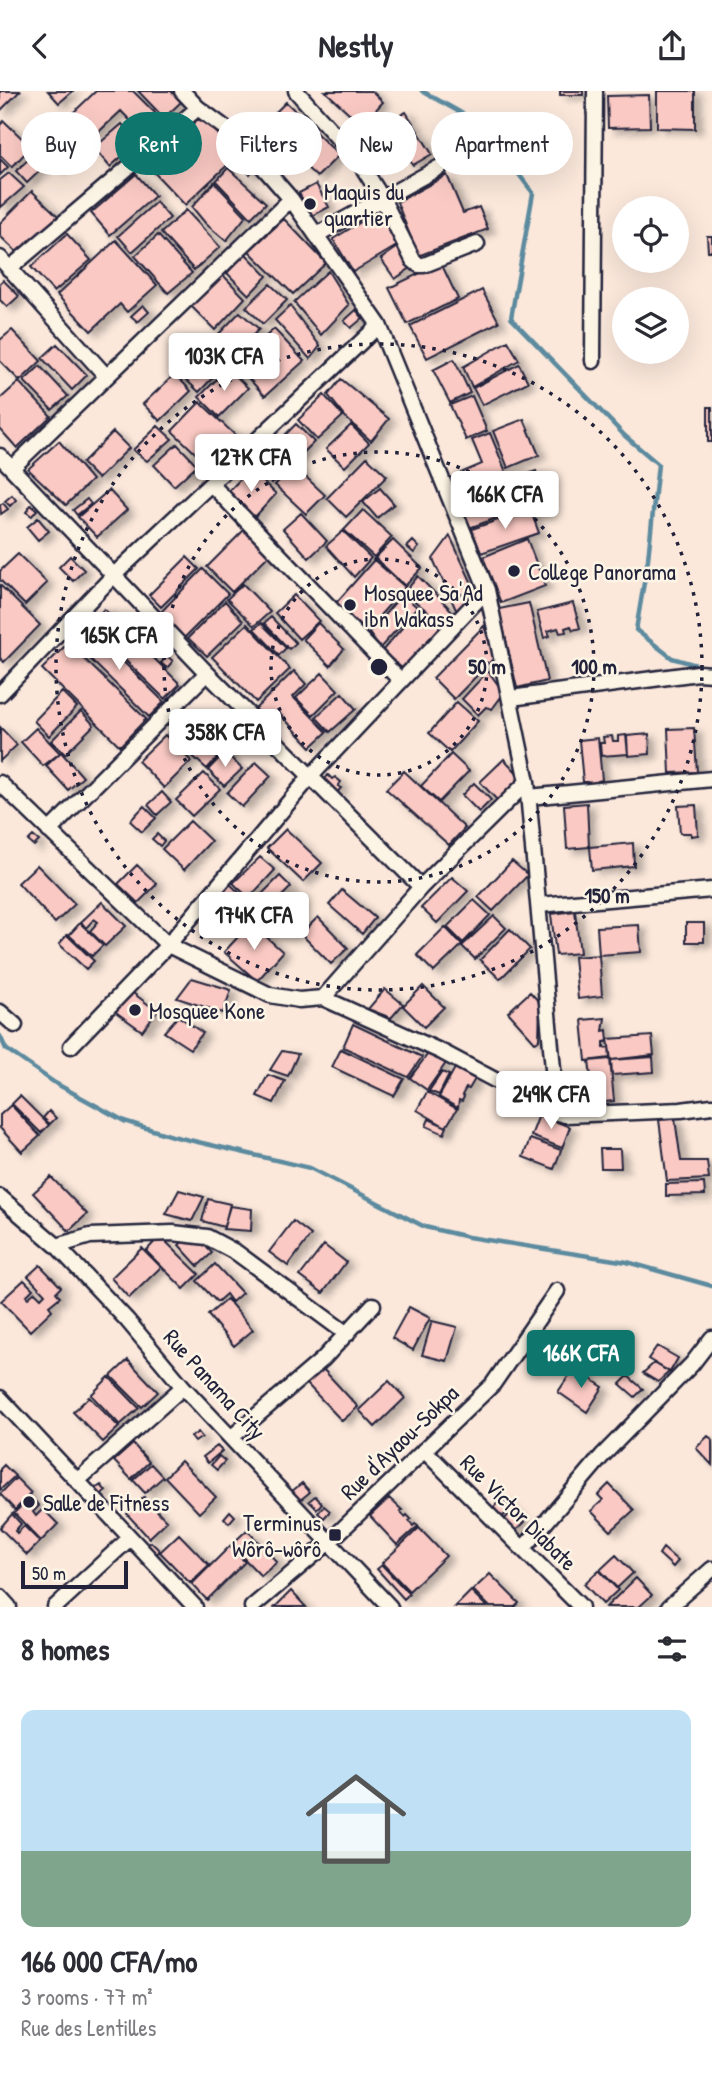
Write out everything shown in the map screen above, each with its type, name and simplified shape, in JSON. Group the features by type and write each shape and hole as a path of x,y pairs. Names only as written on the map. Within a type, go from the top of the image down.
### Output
{"street":[{"path":"182,91 198,108 236,136 291,199 379,325 487,590 528,790 557,1113"},
{"path":"296,91 360,163 382,198 413,260 424,265 477,244"},
{"path":"593,361 594,91"},
{"path":"106,376 5,263 198,108"},
{"path":"318,234 431,172"},
{"path":"12,468 291,199"},
{"path":"2,689 113,576 379,325"},
{"path":"0,456 206,673 421,887"},
{"path":"211,484 401,681"},
{"path":"71,1046 168,945 311,776 487,590"},
{"path":"49,831 206,673"},
{"path":"511,698 698,673 712,674"},
{"path":"323,998 421,887 528,790 712,779"},
{"path":"0,783 168,945 270,995 299,1000 323,998 442,1052 557,1113 565,1115 681,1110 712,1106"},
{"path":"539,905 712,890"},
{"path":"0,1012 15,1024"},
{"name":"Rue Panama City","path":"0,1198 57,1246 127,1320 183,1387 390,1607"},
{"path":"57,1246 90,1236 173,1233 207,1237 237,1253 347,1334"},
{"name":"Rue d'Ayaou-Sokpa","path":"252,1607 328,1543 492,1384 557,1291"},
{"path":"232,1437 323,1359 373,1305"},
{"path":"523,1549 602,1456 692,1364 712,1338"},
{"path":"76,1481 183,1387"},
{"path":"0,1398 195,1607"},
{"name":"Rue Victor Diabate","path":"424,1450 582,1607"},
{"path":"55,1607 130,1538"},
{"path":"669,1607 712,1569"},
{"path":"0,1597 9,1607"}],"building":[{"path":"0,91 20,91 0,111"},
{"path":"48,91 73,91 59,103"},
{"path":"96,91 133,91 154,112 115,112 115,117 101,130 101,112 74,112"},
{"path":"138,91 171,91 181,102 170,112 158,112"},
{"path":"325,91 372,91 383,102 374,112 348,112"},
{"path":"560,91 583,91 583,95 560,95"},
{"path":"657,91 695,91 695,129 657,128"},
{"path":"649,95 650,127 608,128 607,96"},
{"path":"286,102 296,112 276,112"},
{"path":"202,117 216,132 217,175 185,205 157,175 202,175"},
{"path":"4,121 21,137 21,158 12,167 0,155 0,125"},
{"path":"115,130 115,163 110,167 101,156 101,142"},
{"path":"417,130 431,152 417,163"},
{"path":"322,139 336,152 336,158 322,172"},
{"path":"0,159 8,167 0,175"},
{"path":"21,166 21,175 35,175 27,183 16,171"},
{"path":"9,173 24,187 0,208 0,180"},
{"path":"135,175 155,196 110,235 91,213"},
{"path":"222,175 236,175 266,203 251,218 216,181"},
{"path":"447,175 463,213 479,207 488,229 418,256 397,202"},
{"path":"214,182 246,216 226,241 206,224 192,207"},
{"path":"316,184 329,207 312,216 299,193"},
{"path":"32,191 58,216 20,255 0,236 0,223"},
{"path":"156,202 170,218 132,252 118,236"},
{"path":"186,210 220,247 194,270 161,233"},
{"path":"379,211 400,244 353,272 333,239"},
{"path":"284,219 326,263 293,294 249,251"},
{"path":"67,234 91,260 54,292 31,267"},
{"path":"158,235 192,273 168,293 135,256"},
{"path":"707,236 712,236 712,251 708,251"},
{"path":"116,240 157,285 127,312 120,304 91,331 57,295"},
{"path":"398,247 412,267 395,279 381,259"},
{"path":"245,253 267,276 249,295 227,273"},
{"path":"441,263 458,299 407,324 389,288"},
{"path":"328,271 349,305 321,335 294,302"},
{"path":"222,274 245,298 215,330 188,303"},
{"path":"3,280 19,296 7,307 0,300 0,283"},
{"path":"270,284 287,300 263,324 246,307"},
{"path":"482,290 499,322 427,358 410,326"},
{"path":"143,305 149,312 138,322 131,316"},
{"path":"290,306 320,346 310,359 275,320"},
{"path":"356,310 363,318 351,328 344,321"},
{"path":"240,312 259,329 199,392 180,374"},
{"path":"274,329 304,361 265,396 235,364"},
{"path":"12,330 41,361 20,381 0,361 0,340"},
{"path":"508,341 519,360 472,387 463,367"},
{"path":"57,344 87,375 72,390 42,358"},
{"path":"454,359 470,393 450,403 433,370"},
{"path":"519,364 528,382 482,405 473,388"},
{"path":"40,366 68,396 52,410 24,381"},
{"path":"228,368 248,388 219,417 199,397"},
{"path":"175,374 191,391 160,421 143,404"},
{"path":"341,379 389,419 371,441 348,420 328,395"},
{"path":"19,382 51,416 17,448 0,429 0,399"},
{"path":"324,395 343,416 317,440 298,420"},
{"path":"472,396 487,431 466,440 450,405"},
{"path":"200,402 235,435 207,464 172,431"},
{"path":"708,407 712,407 712,442 708,442"},
{"path":"524,419 539,455 508,468 493,431"},
{"path":"296,424 314,442 298,458 280,440"},
{"path":"351,425 369,443 345,467 326,449"},
{"path":"158,426 172,439 147,461 133,450"},
{"path":"113,432 129,448 98,479 82,463"},
{"path":"490,433 506,472 462,490 456,475 482,464 472,440"},
{"path":"59,441 92,480 66,505 28,469"},
{"path":"177,444 197,465 174,486 154,465"},
{"path":"275,444 293,460 271,483 254,466"},
{"path":"367,457 387,476 346,517 327,498"},
{"path":"293,465 325,495 306,514 275,485"},
{"path":"250,469 276,494 253,519 226,494"},
{"path":"536,471 546,500 469,528 459,499"},
{"path":"380,488 394,504 377,518 363,502"},
{"path":"109,490 127,510 97,537 78,517"},
{"path":"12,495 16,500 10,506 5,501"},
{"path":"87,499 91,504 77,515 73,510"},
{"path":"3,503 8,509 1,514 0,505"},
{"path":"31,505 37,510 32,516 26,512"},
{"path":"530,509 539,533 481,553 472,529"},
{"path":"363,510 392,537 374,557 344,530"},
{"path":"301,513 327,541 309,558 283,529"},
{"path":"38,518 49,531 38,540 27,527"},
{"path":"244,530 269,555 232,592 207,567"},
{"path":"343,531 371,558 354,577 326,546"},
{"path":"450,536 475,590 457,612 433,559"},
{"name":"College Panorama","path":"527,539 545,586 501,603 483,557"},
{"path":"393,540 422,568 405,586 375,558"},
{"path":"413,541 419,547 414,553 407,547"},
{"path":"18,554 47,583 25,605 0,580 0,571"},
{"path":"70,556 84,570 73,581 59,567"},
{"path":"187,557 199,569 161,607 149,595"},
{"path":"374,560 405,587 366,631 335,604"},
{"path":"203,569 228,594 181,641 156,617"},
{"path":"418,576 455,614 444,624 404,593"},
{"path":"243,584 270,612 254,626 227,599"},
{"path":"0,585 40,625 4,662 0,658"},
{"path":"402,594 417,607 380,648 369,633"},
{"path":"294,595 319,621 299,639 275,613"},
{"path":"225,601 243,621 207,656 188,638"},
{"path":"529,603 547,681 517,688 499,609"},
{"path":"573,603 580,628 573,630 571,626 565,628 566,632 560,633 558,628 548,631 550,636 544,638 537,612"},
{"path":"420,607 441,626 403,669 382,651"},
{"path":"104,609 180,684 165,699 89,625"},
{"path":"271,617 296,643 289,649 264,623"},
{"path":"261,623 286,648 279,655 254,629"},
{"path":"318,623 344,649 330,666 303,639"},
{"path":"247,624 290,669 256,702 212,657"},
{"path":"484,626 494,658 454,699 433,678"},
{"path":"88,627 164,702 149,717 73,642"},
{"path":"68,643 146,719 120,746 42,669"},
{"path":"167,656 173,661 167,668 161,663"},
{"path":"294,671 306,684 293,697 327,732 311,747 278,712 268,722 255,709"},
{"path":"488,671 504,693 492,709 486,707 478,715 462,699"},
{"path":"322,673 338,690 313,715 296,698"},
{"path":"62,692 77,707 49,736 34,721"},
{"path":"342,693 356,709 330,732 316,717"},
{"path":"457,702 478,721 450,752 429,733"},
{"path":"81,711 94,725 65,754 51,741"},
{"path":"183,717 222,752 207,769 168,734"},
{"path":"0,727 17,745 0,761"},
{"path":"36,728 60,753 43,766 21,742"},
{"path":"694,728 697,772 670,773 668,729"},
{"path":"649,734 650,754 628,756 627,736"},
{"path":"165,735 191,761 164,788 138,761"},
{"path":"626,735 628,754 601,756 600,743 604,743 603,737 612,736 613,741 618,741 618,736"},
{"path":"598,738 602,780 598,781 599,785 588,787 587,782 583,782 579,740"},
{"path":"61,752 83,777 68,790 46,766"},
{"path":"225,752 242,769 224,786 208,770"},
{"path":"451,754 469,771 439,802 421,786"},
{"path":"504,759 521,777 497,800 480,782"},
{"path":"256,762 271,776 242,807 227,793"},
{"path":"404,771 465,828 449,845 386,789"},
{"path":"204,773 220,789 192,816 176,800"},
{"path":"328,775 341,782 338,786 341,788 336,794 323,782"},
{"path":"474,783 491,800 479,812 462,795"},
{"path":"162,792 171,802 157,815 148,805"},
{"path":"587,803 589,847 567,849 564,805"},
{"path":"696,805 698,835 680,833 678,806"},
{"path":"144,806 156,818 142,832 130,821"},
{"path":"190,821 211,841 184,870 162,849"},
{"path":"286,829 322,863 303,882 267,848"},
{"path":"157,834 164,841 160,846 152,839"},
{"path":"33,836 39,841 34,846 28,841"},
{"path":"633,843 634,866 592,870 590,847"},
{"path":"260,857 275,870 249,898 233,883"},
{"path":"512,861 528,875 493,911 478,897"},
{"path":"37,865 75,904 55,923 18,883"},
{"path":"137,865 157,884 138,903 118,884"},
{"path":"280,876 291,887 253,925 243,913"},
{"path":"452,877 468,891 437,923 421,908"},
{"path":"230,884 248,901 239,910 221,893"},
{"path":"342,890 375,918 362,934 329,905"},
{"path":"474,900 490,915 463,943 447,927"},
{"path":"102,902 126,926 105,946 90,931 98,922 94,919 86,928 81,922"},
{"path":"575,911 580,953 556,955 551,914"},
{"path":"494,916 506,928 475,959 462,946"},
{"path":"318,917 348,948 331,964 301,934"},
{"path":"80,923 103,945 92,956 69,935"},
{"path":"251,923 283,952 257,981 224,952"},
{"path":"686,923 704,923 704,942 686,942"},
{"path":"639,925 641,952 599,955 597,927"},
{"path":"445,927 462,945 434,972 417,955"},
{"path":"510,929 530,949 500,979 480,960"},
{"path":"67,935 94,961 86,969 59,944"},
{"path":"599,955 602,996 578,999 574,957"},
{"path":"192,978 231,990 223,1013 177,998"},
{"path":"423,986 444,1007 424,1027 403,1006"},
{"path":"385,989 403,1004 391,1018 368,1009"},
{"name":"Mosquee Kone","path":"129,990 157,1011 142,1031 113,1010"},
{"path":"530,992 540,1003 539,1040 535,1042 508,1012"},
{"path":"178,1016 203,1033 190,1049 164,1032"},
{"path":"605,1018 603,1031 607,1030 608,1041 604,1042 604,1048 609,1047 610,1058 586,1061 582,1020"},
{"path":"353,1024 422,1057 408,1077 343,1047"},
{"path":"652,1036 654,1055 611,1060 608,1039"},
{"path":"341,1049 404,1079 394,1096 332,1067"},
{"path":"282,1051 298,1054 288,1076 270,1070"},
{"path":"430,1051 446,1063 427,1090 410,1078"},
{"path":"653,1057 654,1072 612,1075 611,1060"},
{"path":"610,1059 614,1101 594,1103 589,1061"},
{"path":"455,1068 475,1079 469,1089 466,1088 458,1108 439,1097"},
{"path":"442,1072 449,1075 439,1095 429,1091"},
{"path":"268,1075 285,1081 274,1103 257,1096"},
{"path":"427,1092 457,1109 446,1127 417,1110"},
{"path":"20,1096 49,1125 41,1133 12,1104"},
{"path":"11,1105 40,1136 22,1152 0,1128 0,1115"},
{"path":"49,1111 56,1118 50,1124 43,1118"},
{"path":"539,1115 570,1127 562,1148 531,1136"},
{"path":"429,1119 447,1127 444,1134 426,1126"},
{"path":"675,1119 681,1161 707,1161 709,1179 667,1181 659,1120"},
{"path":"530,1139 561,1150 554,1169 523,1157"},
{"path":"600,1149 620,1149 621,1168 601,1168"},
{"path":"51,1177 87,1214 69,1231 33,1193"},
{"path":"704,1183 705,1195 666,1196 666,1184"},
{"path":"179,1190 204,1197 192,1221 166,1214"},
{"path":"208,1199 230,1204 224,1227 202,1221"},
{"path":"230,1206 252,1209 251,1231 223,1229"},
{"path":"293,1221 311,1235 288,1266 269,1252"},
{"path":"193,1233 212,1253 198,1266 179,1245"},
{"path":"160,1236 199,1274 184,1289 146,1251"},
{"path":"324,1245 346,1262 323,1293 300,1276"},
{"path":"142,1248 161,1267 129,1298 111,1278"},
{"path":"215,1264 242,1293 232,1302 226,1294 217,1302 197,1281"},
{"path":"40,1265 61,1287 56,1292 60,1297 49,1306 52,1310 30,1331 1,1301 24,1280 33,1289 26,1296 28,1298 35,1292 41,1298 45,1294 28,1276"},
{"path":"227,1299 253,1330 234,1346 208,1315"},
{"path":"409,1307 430,1318 413,1350 392,1338"},
{"path":"432,1321 457,1327 447,1361 422,1355"},
{"path":"657,1346 678,1358 670,1372 648,1359"},
{"path":"128,1360 158,1392 142,1407 111,1376"},
{"path":"654,1363 669,1372 658,1382 643,1373"},
{"path":"322,1368 358,1407 342,1421 306,1383"},
{"path":"574,1368 603,1387 587,1412 558,1392"},
{"path":"628,1376 643,1389 635,1397 620,1384"},
{"path":"109,1377 139,1408 120,1425 91,1395"},
{"path":"389,1381 405,1398 375,1427 359,1410"},
{"path":"89,1397 119,1427 103,1442 73,1412"},
{"path":"198,1432 202,1437 195,1442 191,1437"},
{"path":"708,1436 712,1439 712,1465 696,1448"},
{"path":"133,1444 149,1462 131,1479 114,1461"},
{"path":"217,1446 222,1451 208,1463 203,1457"},
{"path":"219,1456 225,1461 217,1470 211,1465"},
{"path":"181,1461 216,1497 199,1513 165,1477"},
{"path":"151,1464 163,1477 145,1493 133,1480"},
{"path":"4,1465 15,1476 0,1490 0,1469"},
{"path":"16,1478 31,1493 15,1510 0,1494"},
{"path":"302,1483 310,1492 299,1501 291,1492"},
{"path":"609,1484 634,1510 611,1531 591,1511 603,1500 598,1495"},
{"path":"101,1485 106,1491 100,1496 95,1489"},
{"path":"315,1496 322,1503 317,1509 309,1501"},
{"path":"31,1497 39,1506 33,1512 36,1516 43,1509 58,1524 41,1541 14,1513"},
{"path":"144,1497 167,1521 149,1538 127,1514"},
{"path":"389,1498 402,1510 400,1511 405,1517 407,1515 411,1519 409,1521 413,1526 418,1526 397,1545 370,1516"},
{"path":"502,1498 512,1508 501,1518 492,1509"},
{"path":"324,1506 330,1511 324,1518 318,1513"},
{"path":"515,1510 525,1522 513,1533 502,1521"},
{"path":"230,1511 235,1516 229,1523 224,1518"},
{"path":"12,1514 21,1524 15,1531 17,1533 24,1526 40,1542 27,1555 0,1528"},
{"path":"419,1528 446,1556 409,1591 382,1563"},
{"path":"247,1530 277,1562 261,1576 231,1545"},
{"path":"179,1534 209,1565 190,1583 160,1552"},
{"path":"151,1542 160,1551 154,1556 145,1547"},
{"path":"230,1546 245,1562 207,1600 192,1584"},
{"path":"663,1548 678,1561 673,1567 659,1554"},
{"path":"616,1555 633,1573 617,1588 600,1570"},
{"path":"382,1565 409,1594 404,1599 377,1569"},
{"path":"599,1570 618,1590 603,1604 584,1584"},
{"path":"490,1574 519,1603 515,1607 490,1607 473,1590"},
{"path":"636,1578 652,1595 639,1607 606,1607"},
{"path":"291,1591 306,1607 275,1607"},
{"path":"471,1591 487,1607 455,1607"}],"waterway":[{"path":"422,91 481,124 533,193 511,318 625,436 658,464 648,559 636,630 672,658 703,667"},
{"path":"0,1036 6,1049 55,1083 124,1121 172,1136 310,1168 425,1227 468,1237 627,1262 712,1286"}],"place":[{"name":"Maquis du quartier","path":"310,204"},
{"name":"College Panorama","path":"514,571"},
{"name":"Mosquee Sa'Ad ibn Wakass","path":"350,605"},
{"name":"Mosquee Kone","path":"135,1010"},
{"name":"Salle de Fitness","path":"29,1502"},
{"name":"Terminus Wôrô-wôrô","path":"335,1535"}]}
